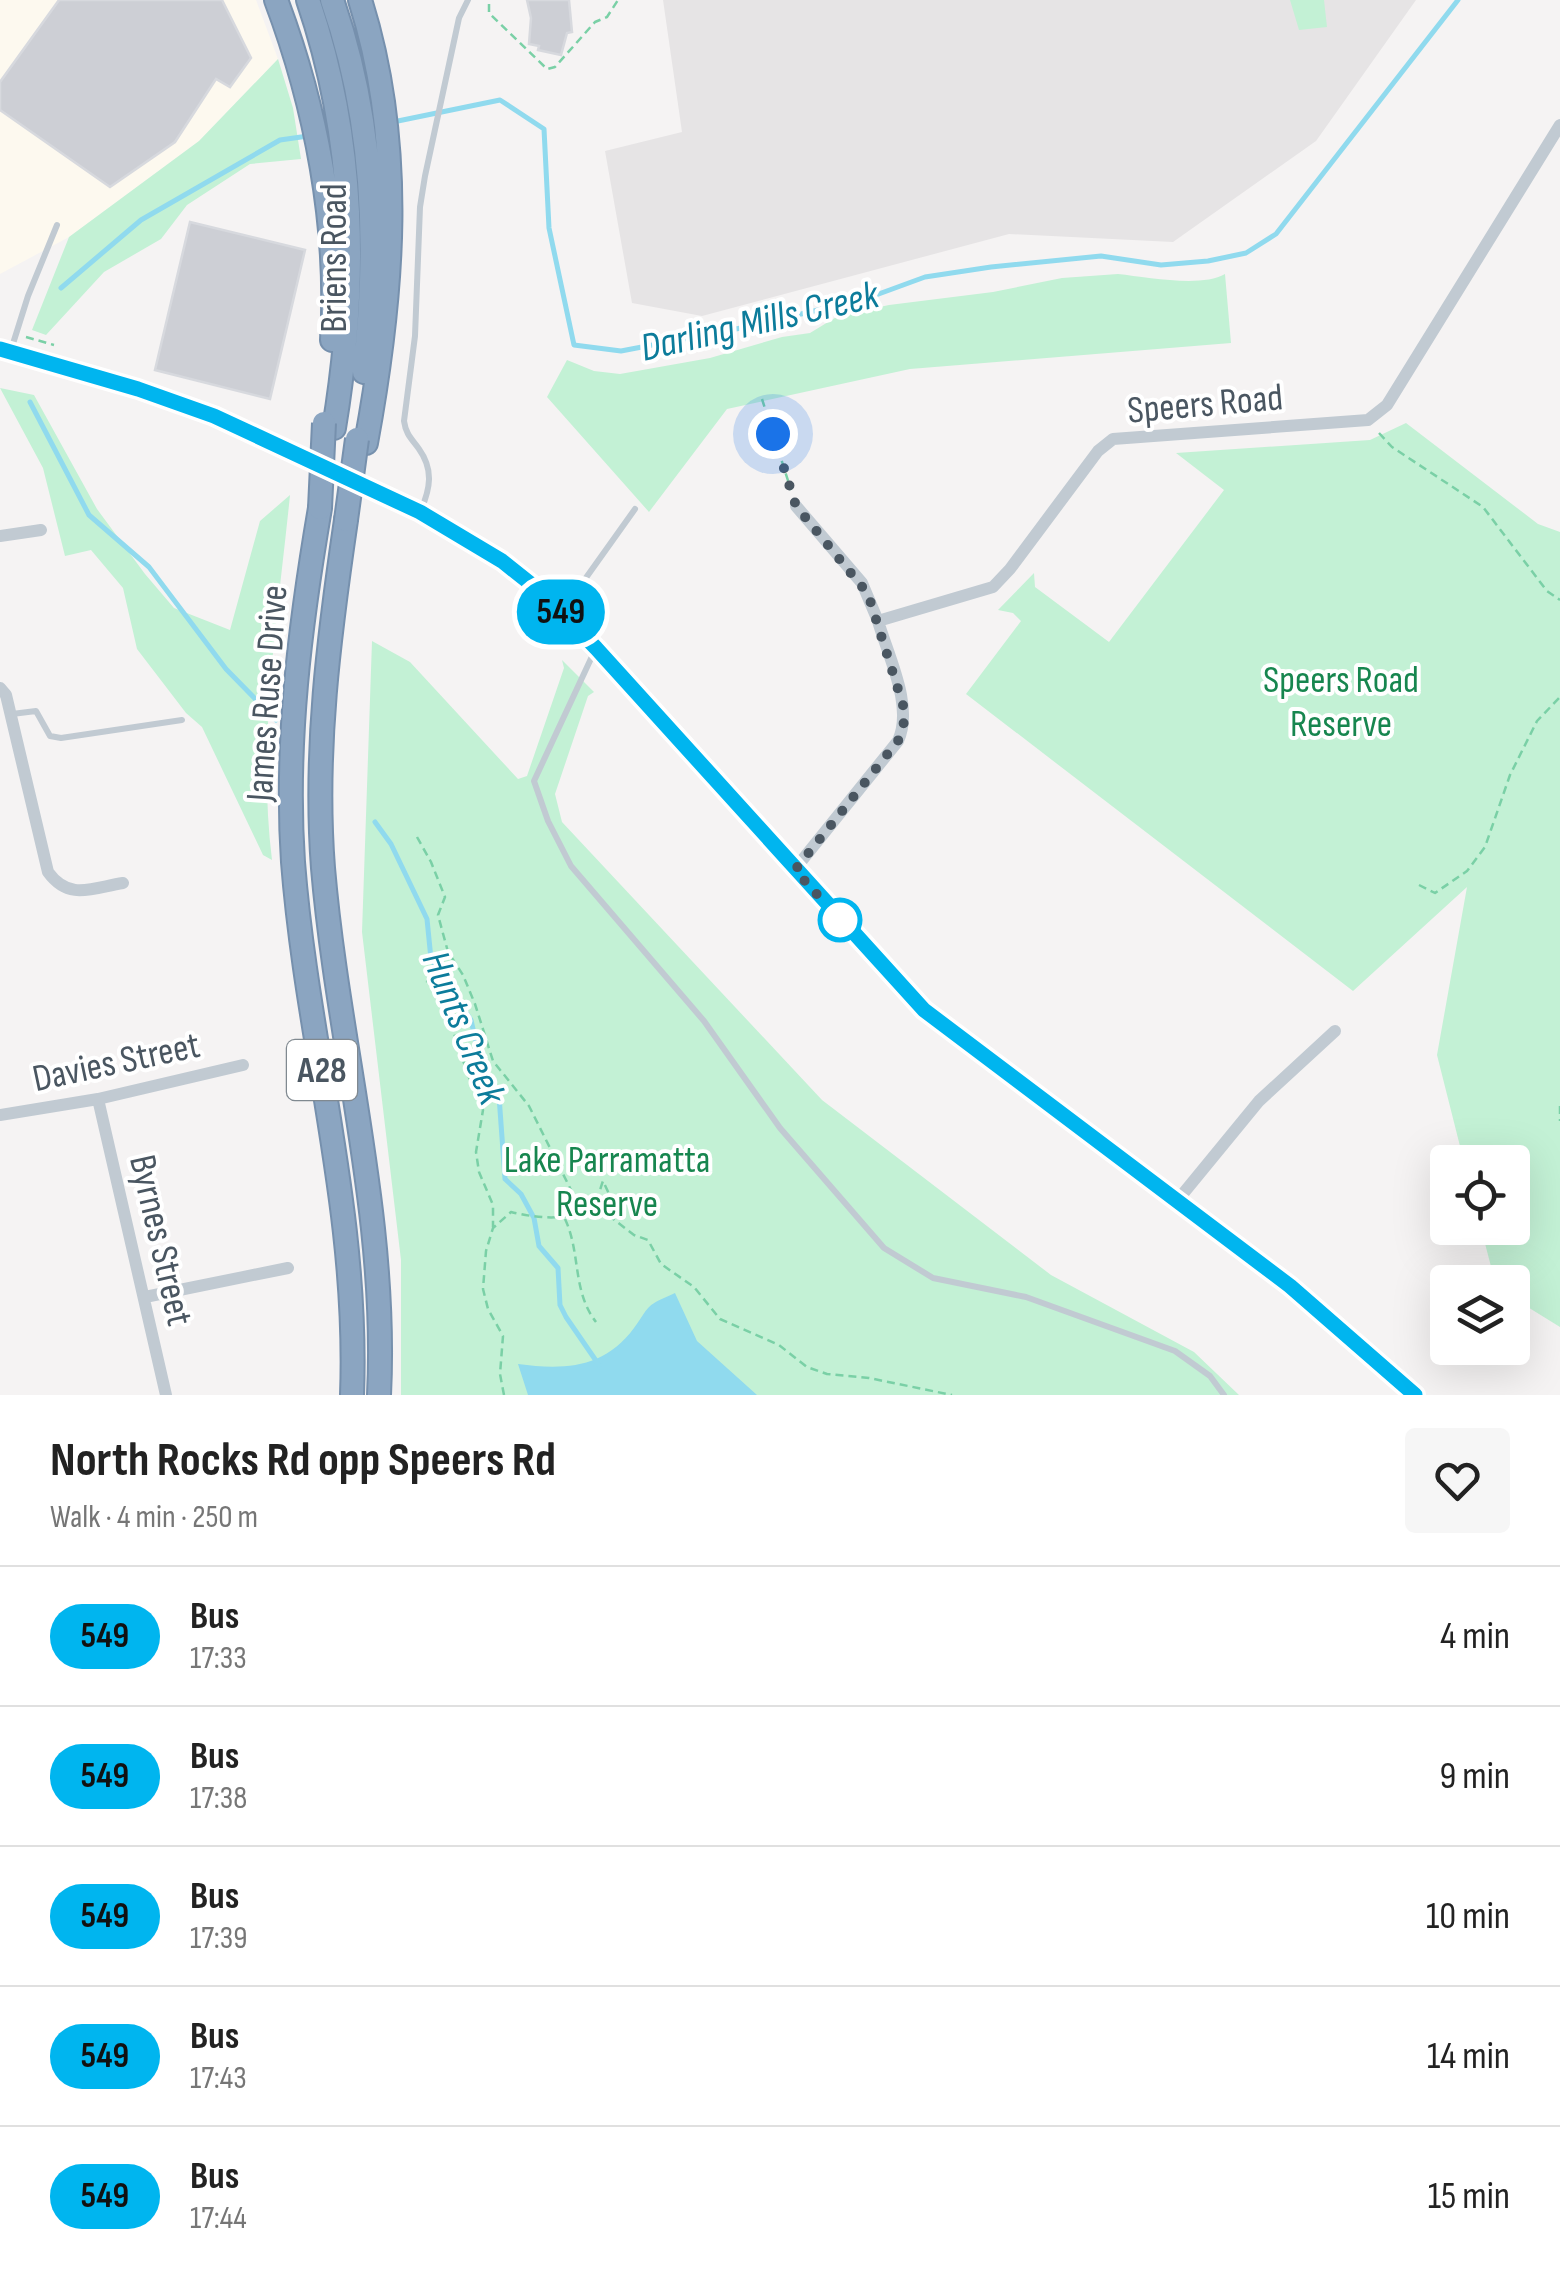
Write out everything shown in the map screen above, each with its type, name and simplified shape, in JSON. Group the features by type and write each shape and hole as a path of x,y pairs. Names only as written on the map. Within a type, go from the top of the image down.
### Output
{"highway":[{"path":"276,0 303,86 332,248 329,426"},
{"name":"A28","path":"308,0 343,80"},
{"name":"Briens Road","path":"332,0 343,80 368,170 372,281 361,441 346,520"},
{"path":"360,0 379,75 368,170"},
{"name":"James Ruse Drive","path":"352,1395 350,1258 300,922 291,810 295,690 329,426 349,307 350,224 368,170"},
{"name":"James Ruse Drive","path":"346,520 323,690 320,805 328,920 374,1224 380,1309 379,1395"}],"main road":[{"path":"5,351 138,389 214,416 420,512 502,561 596,648 924,1010 1290,1286 1415,1395"}],"street":[{"path":"1368,420 1387,405 1560,125"},
{"name":"Speers Road","path":"878,621 993,587 1098,450 1113,440 1368,420"},
{"path":"795,870 898,741 903,728 903,705 878,621 862,583 796,506"},
{"path":"0,536 40,530"},
{"path":"0,688 6,695 48,872 58,887 74,891 123,884"},
{"path":"1177,1201 1259,1101 1335,1031"},
{"name":"Davies Street","path":"0,1114 98,1099 243,1064"},
{"name":"Byrnes Street","path":"98,1099 166,1395"},
{"path":"145,1297 288,1268"}],"lane":[{"path":"420,512 430,478 404,422 415,336 420,208 443,87 459,18 468,0"},
{"path":"5,351 57,225"},
{"path":"561,612 635,510"},
{"path":"596,648 534,781 548,821 571,866 704,1021 780,1128 884,1248 933,1278 1026,1297 1175,1352 1210,1376 1224,1395"},
{"path":"11,715 36,711 50,736 61,738 182,720"}],"path":[{"path":"488,4 489,12 547,69 555,67 595,22 607,17 618,0"},
{"path":"762,399 796,506"},
{"path":"1368,420 1392,447 1483,507 1547,591 1560,600"},
{"path":"1419,885 1435,893 1467,872 1485,847 1510,774 1536,720 1560,697"},
{"path":"417,837 445,897 438,915 448,952 469,990 493,1060 529,1106 582,1211"},
{"path":"426,981 436,984 441,995 483,1110 476,1152 479,1172 493,1205 483,1290 488,1310 503,1336 500,1374 504,1395"},
{"path":"1560,1106 1560,1121"},
{"path":"493,1228 510,1212 534,1218 564,1217 582,1211 596,1199 604,1181 612,1218"},
{"path":"582,1211 612,1218 634,1235 648,1240 661,1264 694,1287 720,1319 779,1344 807,1367 827,1374 869,1378 952,1395"},
{"path":"564,1217 574,1239 579,1294 596,1322"}],"shaded area":[{"path":"0,0 256,0 278,59 199,141 69,237 0,274"},
{"path":"663,0 1416,0 1316,141 1173,242 1009,234 702,316 632,303 605,151 682,132"}],"green space":[{"path":"1290,0 1324,0 1327,27 1299,30"},
{"path":"278,59 293,108 301,159 250,164 187,205 161,239 104,272 46,335 32,330 69,237 199,141"},
{"path":"1118,274 1188,281 1225,274 1231,343 910,369 727,409 649,512 547,397 567,360 594,371 620,374 710,358 810,333 838,316 889,305 993,292 1062,278"},
{"path":"0,388 34,395 97,509 174,608 230,630 260,521 290,495 268,723 272,860 263,855 202,727 186,713 137,649 123,588 91,550 65,556 43,468"},
{"name":"Speers Road Reserve","path":"1406,423 1538,524 1560,532 1560,1327 1530,1308 1530,1265 1491,1265 1485,1245 1530,1245 1530,1145 1460,1145 1437,1055 1467,887 1353,991 966,694 1021,621 1013,613 998,610 1034,573 1035,587 1109,642 1224,490 1176,453 1370,440"},
{"name":"Lake Parramatta Reserve","path":"372,641 410,662 518,779 527,776 564,668 562,660 594,692 588,696 555,794 562,822 822,1100 1051,1275 1194,1352 1239,1395 401,1395 401,1260 362,932"}],"water":[{"path":"675,1293 697,1341 757,1395 528,1395 518,1364 567,1366 596,1359 622,1342 650,1306"}],"building":[{"path":"59,0 222,0 251,58 230,87 216,79 175,142 110,187 0,110 0,82"},
{"path":"527,0 569,0 572,32 567,33 561,55 529,44 531,18"},
{"path":"190,222 305,250 270,399 155,370"}],"waterway":[{"name":"Darling Mills Creek","path":"393,122 500,100 544,129 549,228 574,345 621,351 865,299 925,277 1101,256 1161,265 1246,253 1276,234 1458,0"},
{"name":"Darling Mills Creek","path":"61,288 141,220 280,140 308,136"},
{"name":"Hunts Creek","path":"30,402 89,515 149,567 226,669 276,720"},
{"name":"Hunts Creek","path":"375,822 391,844 427,919 431,959 471,1020 485,1082 499,1096 505,1179 521,1194 534,1218 539,1246 558,1268 560,1305 599,1365"}],"bus line":[{"name":"549","path":"0,349 138,389 214,416 420,512 502,561 546,596 596,648 924,1010 1290,1286 1415,1395"}],"route":[{"path":"773,434 796,506 872,600 903,705 904,722 898,741 795,870 840,920"}]}
